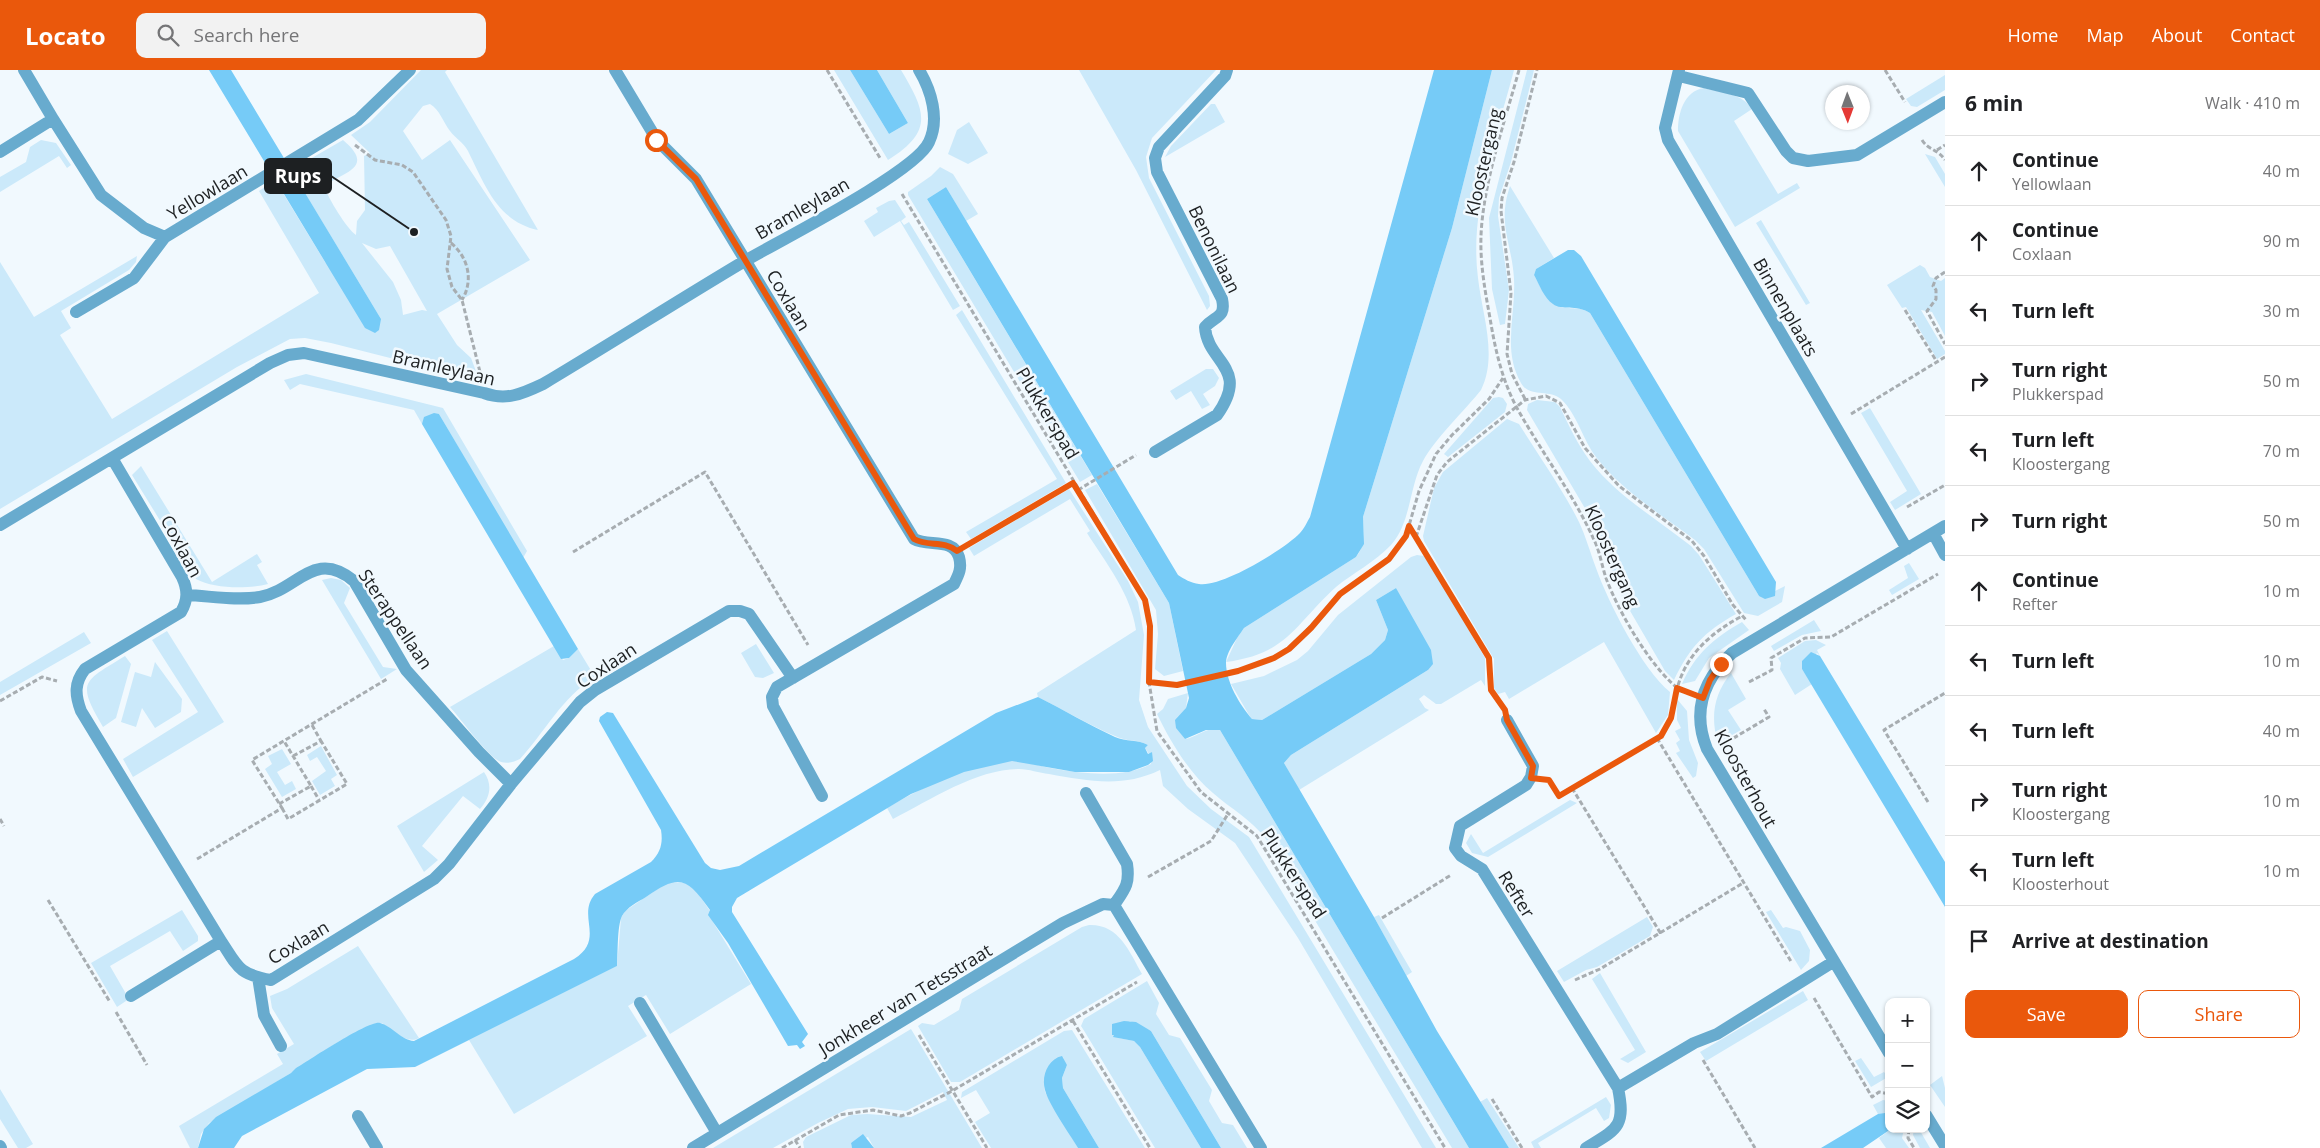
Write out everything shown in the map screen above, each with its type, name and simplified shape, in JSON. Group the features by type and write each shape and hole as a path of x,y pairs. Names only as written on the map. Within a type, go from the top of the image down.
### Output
{"street":[{"name":"Yellowlaan","path":"24,70 100,195 144,228 165,237"},
{"name":"Yellowlaan","path":"76,312 134,278 165,237 358,120 410,70"},
{"path":"615,70 656,140 696,179 745,261"},
{"name":"Bramleylaan","path":"0,525 270,363 288,355 304,353 484,393 498,398 520,396 891,176 916,159 929,143 934,128 934,113 928,86 919,70"},
{"name":"Benonilaan","path":"1155,452 1217,415 1223,406 1230,380 1228,371 1206,336 1205,327 1222,314 1224,308 1222,299 1157,172 1155,158 1159,147 1228,70"},
{"name":"Binnenplaats","path":"1907,549 1668,140 1666,128 1679,73 1748,93 1786,151 1800,161 1857,155 1945,102"},
{"path":"0,152 53,119"},
{"name":"Coxlaan","path":"745,261 914,539 921,543 950,545 957,551"},
{"name":"Coxlaan","path":"112,458 182,577 187,595 181,612 86,669 78,678 76,698 81,711 221,941 240,970 249,976 270,980 434,879 449,864 511,784 580,702 595,690 728,611 740,611 749,614 793,678"},
{"name":"Kloosterhout","path":"1885,1046 1709,753 1700,732 1700,714 1703,698 1710,680 1721,664 1732,653 1945,526"},
{"path":"1932,533 1945,554"},
{"path":"822,796 773,706 772,697 777,687 954,584 960,573 957,551"},
{"name":"Sterappellaan","path":"187,595 260,597 276,592 313,569 328,567 343,572 354,581 405,669 479,752 511,784"},
{"path":"1507,720 1533,766 1531,778"},
{"name":"Refter","path":"1531,778 1526,785 1460,826 1455,848 1461,856 1482,869 1618,1088 1622,1109 1619,1122 1612,1132 1586,1148"},
{"path":"1086,793 1127,864 1129,878 1126,888 1114,905 1261,1148"},
{"name":"Jonkheer van Tetsstraat","path":"693,1148 1071,918 1103,904 1114,905"},
{"path":"131,996 221,941"},
{"path":"1618,1088 1694,1043 1717,1034 1834,962"},
{"path":"258,977 264,1015 281,1046"},
{"path":"640,1003 717,1133"},
{"path":"358,1116 377,1148"},
{"path":"1930,1122 1945,1146"}],"path":[{"name":"Plukkerspad","path":"827,70 1073,483 1145,600 1150,626 1149,682 1157,731 1201,792 1257,836 1445,1148"},
{"name":"Kloostergang","path":"1519,70 1493,166 1481,235 1484,283 1492,333 1503,378 1517,408 1581,513 1596,544 1607,579 1620,608 1659,672 1677,688 1703,698"},
{"path":"1526,400 1512,374 1507,354 1511,293 1501,211 1502,198 1514,162 1537,70"},
{"path":"1885,70 1926,145 1936,150 1945,160"},
{"path":"340,131 375,160 402,165 418,177 446,220 450,243 446,269 452,287 462,300 484,393"},
{"path":"1936,150 1945,145"},
{"path":"450,243 461,254 467,266 467,288 462,300"},
{"path":"1945,272 1936,278 1933,286 1936,290 1936,299 1927,311 1945,344"},
{"path":"1905,310 1936,362"},
{"path":"1834,424 1945,357"},
{"path":"1149,682 1177,685 1238,671 1260,664 1289,649 1311,628 1340,594 1389,559 1406,536 1419,491 1436,454 1452,434 1489,399 1503,378"},
{"path":"1416,537 1436,474 1447,462 1526,400 1546,396 1560,403 1585,448 1597,464 1619,486 1692,541 1704,556 1742,616 1760,636"},
{"path":"1078,490 1119,465"},
{"path":"573,552 704,472 819,663"},
{"path":"957,551 1073,483"},
{"path":"1889,518 1945,485"},
{"path":"1409,526 1489,658 1491,690 1505,710 1507,720"},
{"path":"1749,682 1772,670 1771,658 1805,638 1831,637 1945,570"},
{"path":"1531,778 1549,780 1559,796 1657,738 1667,729 1677,688 1685,666 1695,652 1722,627 1742,616"},
{"path":"312,724 347,784 288,819 252,760 312,724 405,669"},
{"path":"0,701 42,676 76,686"},
{"path":"1928,802 1884,730 1945,693"},
{"path":"1709,753 1769,717 1764,709"},
{"path":"1557,990 1600,969 1661,934 1743,883 1657,738"},
{"path":"284,741 319,800"},
{"path":"293,756 321,741"},
{"path":"279,804 311,786"},
{"path":"1572,788 1661,934"},
{"path":"178,870 282,808"},
{"path":"1129,878 1136,880 1150,876 1211,840 1228,814"},
{"path":"0,819 4,826"},
{"path":"1382,918 1471,863"},
{"path":"48,900 147,1066"},
{"path":"782,1148 839,1115 873,1110 901,1116 952,1091 1155,972"},
{"path":"115,1012 132,1002 131,996"},
{"path":"909,1018 986,1148"},
{"path":"1073,1021 1150,1148"},
{"path":"1694,1043 1754,1148"},
{"path":"1492,1100 1522,1148"},
{"path":"1909,1133 1908,1138 1914,1148"},
{"path":"795,1140 800,1148"}],"shaded area":[{"path":"421,70 447,70 445,72 538,230 512,219 502,210 487,189 466,148 450,131 439,113 430,104 423,106 403,131 422,160 450,140 530,260 437,314 457,345 471,358 477,374 473,379 331,343 305,338 290,339 237,367 0,509 0,262 34,317 137,256 136,262 129,270 61,311 71,328 60,335 112,419 319,293 259,191 275,180 325,262 381,319 291,170 343,140 353,150 357,158 356,165 325,188 338,213 356,235 357,221 365,210 364,156 370,153 351,135 370,122","holes":["362,243 376,249 390,246 427,311 422,310 403,315 401,300 393,282"]},
{"path":"834,70 850,70 889,134 908,123 877,70 901,70 916,98 921,120 919,130 913,140 903,150 888,160"},
{"path":"1079,70 1216,70 1152,138 1146,157 1149,178 1209,296 1210,306 1207,310 1136,170"},
{"path":"1492,70 1514,70 1486,173 1477,226 1478,278 1489,349 1486,377 1481,390 1442,434 1423,461 1418,471 1406,516 1398,536 1391,545 1378,557 1336,587 1300,625 1277,645 1247,658 1226,662 1237,638 1244,628 1356,557 1361,548 1363,517 1452,228"},
{"path":"1527,70 1534,70 1511,162 1499,198 1498,216 1509,290 1505,324 1500,325 1492,289 1489,218"},
{"path":"1945,75 1945,90 1917,107 1911,106 1906,99"},
{"path":"1704,88 1731,94 1748,104 1752,109 1734,121 1778,194 1797,183 1800,188 1735,227 1678,131 1679,117 1687,98 1697,90"},
{"path":"1211,104 1215,104 1225,122 1165,157 1171,146"},
{"path":"969,122 988,153 968,164 948,154 957,130"},
{"path":"41,140 56,143 71,165 67,168 59,156 0,192 0,177 26,162 30,147"},
{"path":"1925,154 1935,157 1945,174 1945,187"},
{"path":"940,167 953,174 978,214 966,221 946,187 927,199 1092,475 1080,482 908,195 908,192 931,176"},
{"path":"1510,186 1554,258 1536,269 1534,275 1545,294 1557,305 1590,313 1759,596 1775,596 1775,591 1785,586 1782,602 1758,616 1744,613 1704,549 1695,540 1630,492 1606,469 1591,450 1567,405 1556,396 1534,392 1525,388 1521,383 1515,371 1511,345 1514,279 1505,223 1506,199"},
{"path":"895,200 906,217 901,221 904,225 909,222 960,306 953,310 900,221 874,237 864,221 878,212 876,208"},
{"path":"1761,220 1810,303 1806,305 1756,223"},
{"path":"1920,265 1925,268 1930,277 1941,281 1945,278 1945,336 1932,312 1921,310 1945,351 1945,354 1937,359 1906,307 1902,308 1887,285"},
{"path":"962,310 1066,483 971,539 966,532 1057,479 956,315"},
{"path":"1206,369 1213,369 1219,378 1215,386 1203,394 1210,405 1202,409 1191,391 1176,400 1170,391"},
{"path":"306,374 443,408 527,551 523,558 439,414 422,424 414,410 300,384 290,390 284,380"},
{"path":"1493,398 1503,398 1507,404 1505,412 1448,457 1444,454"},
{"path":"1537,400 1555,402 1560,407 1590,461 1601,474 1638,507 1691,546 1699,555 1736,614 1715,627 1699,641 1686,658 1674,680 1665,671 1622,597 1596,527 1527,410 1528,404"},
{"path":"1870,408 1921,494 1895,510 1890,502 1907,491 1861,413"},
{"path":"1507,419 1519,424 1565,497 1581,528 1601,582 1617,616 1648,668 1670,692 1668,715 1656,733 1604,642 1509,699 1505,692 1498,694 1494,688 1494,659 1424,541 1423,536 1434,488 1443,472"},
{"path":"141,466 212,582 257,554 262,562 257,565 268,584 251,587 231,587 212,585 196,579 132,475"},
{"path":"1097,484 1169,603 1183,671 1164,676 1155,669 1158,634 1156,610 1085,490"},
{"path":"1069,489 1128,581 1138,602 1144,635 1139,700 1148,727 1187,786 1211,809 1249,837 1436,1148 1422,1148 1298,938 1235,843 1188,809 1163,786 1160,770 1133,779 1092,781 1023,769 1003,770 954,787 893,819 887,808 930,785 979,766 1017,761 1067,771 1105,774 1129,771 1151,764 1152,752 1149,754 1145,748 1148,745 1119,738 1038,697 1037,693 1136,630 1129,604 1123,591 1110,567 1087,533 1090,531 1070,499 974,556 969,548"},
{"path":"1417,555 1424,556 1428,560 1485,658 1485,686 1481,680 1441,704 1436,704 1424,695 1419,699 1425,708 1429,710 1299,790 1284,763 1291,755 1428,670 1396,588 1376,600 1388,630 1385,640 1371,654 1262,720 1252,719 1231,684 1264,676 1297,660 1308,651 1338,615 1411,557"},
{"path":"1909,563 1919,579 1892,595 1889,590 1908,578 1904,566"},
{"path":"331,578 341,580 350,588 344,603 383,667 397,669 381,679 322,580"},
{"path":"1814,620 1821,631 1802,635 1774,651 1771,646"},
{"path":"1742,622 1749,630 1709,658 1695,681 1682,684 1699,655 1723,634"},
{"path":"167,631 224,722 133,777 123,759 198,712 152,640"},
{"path":"84,632 91,643 0,695 0,682"},
{"path":"1816,640 1826,645 1817,650 1820,656 1817,653 1802,669 1812,684 1795,695 1780,669 1781,663 1778,658 1805,641"},
{"path":"756,644 774,673 763,678 755,677 741,653"},
{"path":"554,646 563,660 569,658 578,649 595,677 573,694 520,759 506,763 501,762 482,746 450,707"},
{"path":"125,656 131,664 116,718 103,727 89,700 88,684 92,678"},
{"path":"155,662 182,699 181,712 155,728 142,708 136,727 121,722 135,672 151,677"},
{"path":"1731,673 1746,699 1728,710 1741,730 1718,743 1714,724 1715,706 1721,689"},
{"path":"1188,693 1186,708 1177,728 1185,739 1210,729 1220,730 1469,1148 1452,1148 1266,839 1247,820 1204,785 1174,746 1157,714 1163,709 1168,699"},
{"path":"1677,699 1687,711 1689,740 1698,763 1696,776 1693,778 1676,753 1680,751 1676,743 1680,740 1675,731 1681,728 1677,720"},
{"path":"321,746 337,775 331,779 335,786 320,795 312,781 326,771 317,757 310,761 307,755"},
{"path":"282,749 291,764 277,772 285,785 292,781 296,789 282,797 265,769 272,764 268,756"},
{"path":"484,772 489,782 486,800 480,809 463,796 422,846 438,860 424,872 397,826"},
{"path":"1570,800 1577,803 1488,857 1472,853 1466,843 1471,834 1483,853"},
{"path":"673,882 686,883 697,892 710,911 713,922 751,984 670,1034 646,995 628,1006 647,1036 514,1114 469,1040 617,966 621,918 625,911 665,884"},
{"path":"182,910 198,936 198,941 183,951 170,931 110,966 129,999 117,1007 91,963"},
{"path":"1771,910 1783,928 1786,927 1800,931 1810,950 1809,961 1801,970 1766,912"},
{"path":"1379,915 1412,972 1406,976 1374,917"},
{"path":"1647,917 1653,927 1650,936 1597,967 1586,970 1564,982 1557,971"},
{"path":"1089,925 1108,929 1116,934 1122,940 1142,974 960,1082 951,1082 918,1026 922,1023 934,1025 959,1010 962,999 1082,927"},
{"path":"358,946 419,1038 410,1040 405,1038 382,1023 341,1040 209,1123 201,1134 198,1148 190,1148 179,1126 283,1064 277,1054 294,1044 272,1008 270,996 287,989"},
{"path":"1600,973 1646,1052 1628,1063 1620,1059 1635,1050 1592,979"},
{"path":"1147,981 1159,1003 1156,1014 1169,1035 1180,1038 1212,1090 1209,1101 1222,1123 1233,1125 1247,1148 1221,1148 1151,1031 1130,1021 1113,1031 1119,1038 1134,1041 1140,1047 1201,1148 1155,1148 1081,1026 1084,1019"},
{"path":"1803,991 1808,1000 1706,1061 1700,1052"},
{"path":"911,1029 982,1148 874,1148 868,1137 851,1143 852,1148 804,1148 803,1142 806,1137 851,1115 867,1114 911,1117 947,1100 943,1092 906,1111 872,1107 848,1109 773,1148 713,1148"},
{"path":"1072,1030 1145,1148 1099,1148 1063,1088 1062,1078 1067,1065 1062,1061 1064,1057 1044,1085 1045,1092 1078,1148 991,1148 975,1122 990,1113 976,1090 961,1098 962,1092 1064,1031"},
{"path":"1861,1058 1874,1077 1884,1072 1885,1079 1871,1087 1855,1061"},
{"path":"1942,1076 1945,1088 1945,1107 1930,1085"},
{"path":"0,1089 33,1144 26,1148 18,1148 0,1119"},
{"path":"1606,1097 1611,1105 1609,1118 1604,1121 1596,1108 1538,1143 1541,1148 1534,1148 1531,1142"},
{"path":"1487,1098 1519,1148 1509,1148 1480,1102"},
{"path":"1885,1100 1885,1114 1878,1114 1873,1105"},
{"path":"1886,1133 1903,1133 1902,1138 1909,1148 1886,1148 1879,1138"},
{"path":"1913,1133 1921,1133 1930,1148 1920,1148"}],"water":[{"path":"209,70 231,70 381,319 379,330 375,333 365,328"},
{"path":"850,70 877,70 908,123 889,134"},
{"path":"1434,70 1492,70 1452,228 1363,517 1364,544 1356,557 1244,628 1230,649 1226,663 1228,678 1238,700 1252,719 1262,720 1371,654 1385,640 1388,630 1376,600 1396,588 1431,650 1433,664 1428,670 1291,755 1284,763 1374,917 1437,1031 1509,1148 1469,1148 1220,730 1206,730 1185,739 1176,728 1175,720 1186,708 1189,698 1169,603 927,199 946,187 1178,575 1193,583 1209,584 1237,574 1281,548 1300,533 1310,517"},
{"path":"1568,250 1574,250 1581,256 1776,582 1775,596 1765,599 1759,596 1590,313 1585,310 1557,306 1544,295 1534,275 1536,269"},
{"path":"434,413 439,414 578,649 569,658 561,659 422,424 424,417"},
{"path":"1811,652 1820,656 1945,862 1945,907 1802,669 1802,661"},
{"path":"1038,697 1115,737 1148,745 1145,748 1148,754 1152,752 1153,761 1148,765 1129,772 1075,772 1012,761 964,772 911,794 737,898 732,907 732,912 808,1034 802,1042 805,1046 800,1049 797,1045 788,1046 728,943 708,915 710,910 702,899 689,885 675,882 658,889 624,913 619,926 617,966 415,1067 367,1069 242,1136 234,1148 198,1148 204,1129 216,1117 364,1028 380,1023 405,1038 414,1041 574,959 583,951 588,944 590,935 588,911 590,902 595,894 651,862 659,851 662,839 661,830 599,721 600,717 607,712 613,713 705,863 711,868 720,870 739,866 996,713"},
{"path":"1124,1021 1136,1022 1151,1031 1221,1148 1201,1148 1140,1047 1134,1041 1113,1037 1112,1024"},
{"path":"1062,1056 1067,1065 1062,1078 1063,1088 1099,1148 1078,1148 1047,1096 1044,1085 1045,1074 1049,1064"},
{"path":"1885,1113 1885,1133 1863,1148 1821,1148 1878,1114"},
{"path":"863,1134 874,1148 852,1148 851,1143"}],"place":[{"name":"Rups","path":"414,232"}],"route":[{"path":"656,140 696,179 888,500 914,539 921,543 950,545 957,551 1073,483 1145,600 1150,626 1149,682 1177,685 1238,671 1274,658 1289,649 1311,628 1340,594 1389,559 1406,536 1409,526 1446,584 1489,658 1491,690 1505,710 1507,720 1533,766 1531,778 1549,780 1559,796 1661,736 1667,729 1671,718 1677,688 1683,692 1703,698 1710,680 1721,664"}]}
